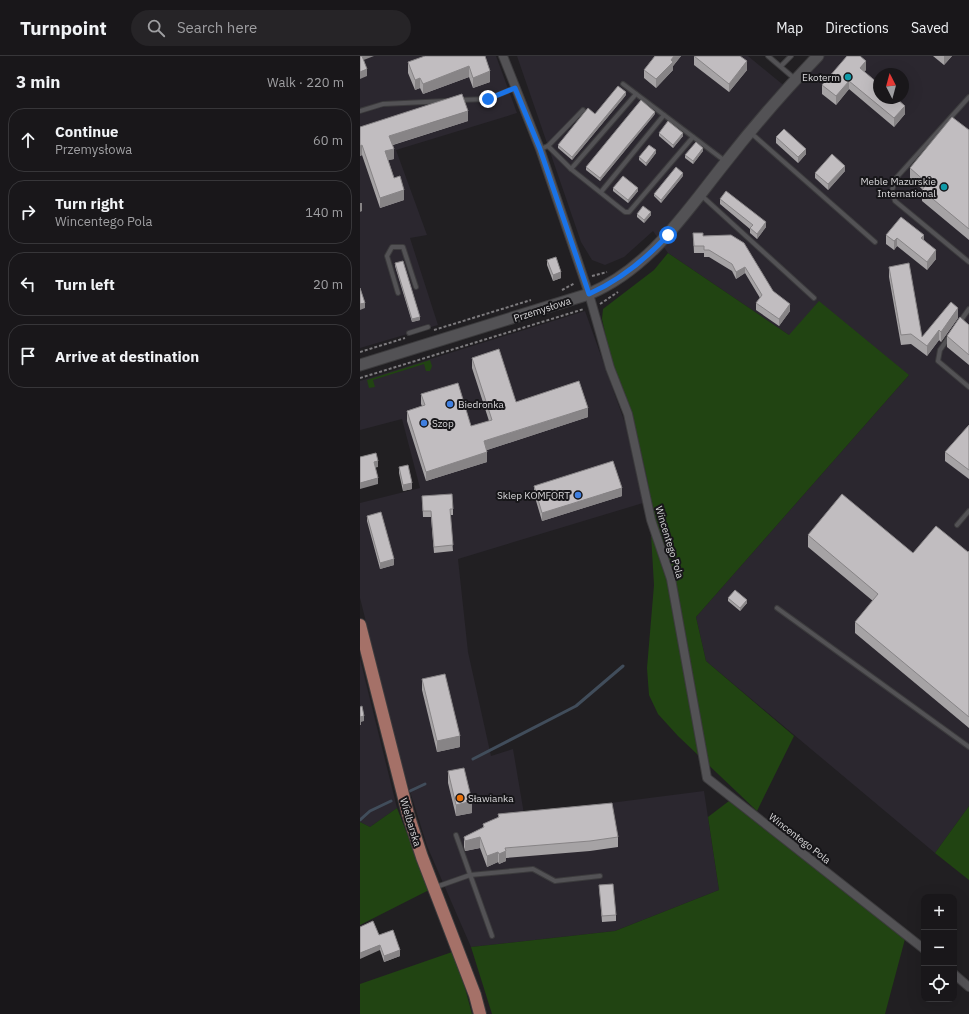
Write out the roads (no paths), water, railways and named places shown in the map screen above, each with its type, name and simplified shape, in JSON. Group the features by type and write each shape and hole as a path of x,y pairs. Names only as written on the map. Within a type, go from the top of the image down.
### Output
{"main road":[{"name":"Wielbarska","path":"360,625 407,811 434,888 475,995 480,1014"}],"street":[{"name":"Wincentego Pola","path":"504,56 515,88 540,149 589,294 610,368 628,414 651,520 671,579 707,778 921,947"},
{"name":"Przemysłowa","path":"360,365 589,294 612,283 642,261 668,235 795,79 818,56"},
{"path":"957,977 969,987"}],"lane":[{"path":"768,56 795,79"},
{"path":"781,66 792,56"},
{"path":"623,84 726,162"},
{"path":"360,111 383,104 488,99 515,88"},
{"path":"571,169 636,94"},
{"path":"969,97 897,177 892,190 895,202 969,262"},
{"path":"540,149 548,146 583,110"},
{"path":"601,192 664,115"},
{"path":"751,133 875,242"},
{"path":"548,146 571,169 626,212 629,212 693,138"},
{"path":"701,194 814,298"},
{"path":"398,293 387,256 392,247 403,247 416,287"},
{"path":"956,326 969,309"},
{"path":"409,335 429,329"},
{"path":"952,332 940,350 938,361 969,387"},
{"path":"957,525 969,511"},
{"path":"777,608 969,747"},
{"path":"456,836 492,936"},
{"path":"434,888 470,875 533,868 555,881 600,876"}],"waterway":[{"path":"473,759 576,706 623,666"},
{"path":"410,791 425,784"},
{"path":"360,820 370,811 391,801"}],"place":[{"name":"Ekoterm","path":"848,77"},
{"name":"Meble Mazurskie International","path":"944,187"},
{"name":"Biedronka","path":"450,404"},
{"name":"Szop","path":"424,423"},
{"name":"Sklep KOMFORT","path":"578,495"},
{"name":"Sławianka","path":"460,798"}]}
